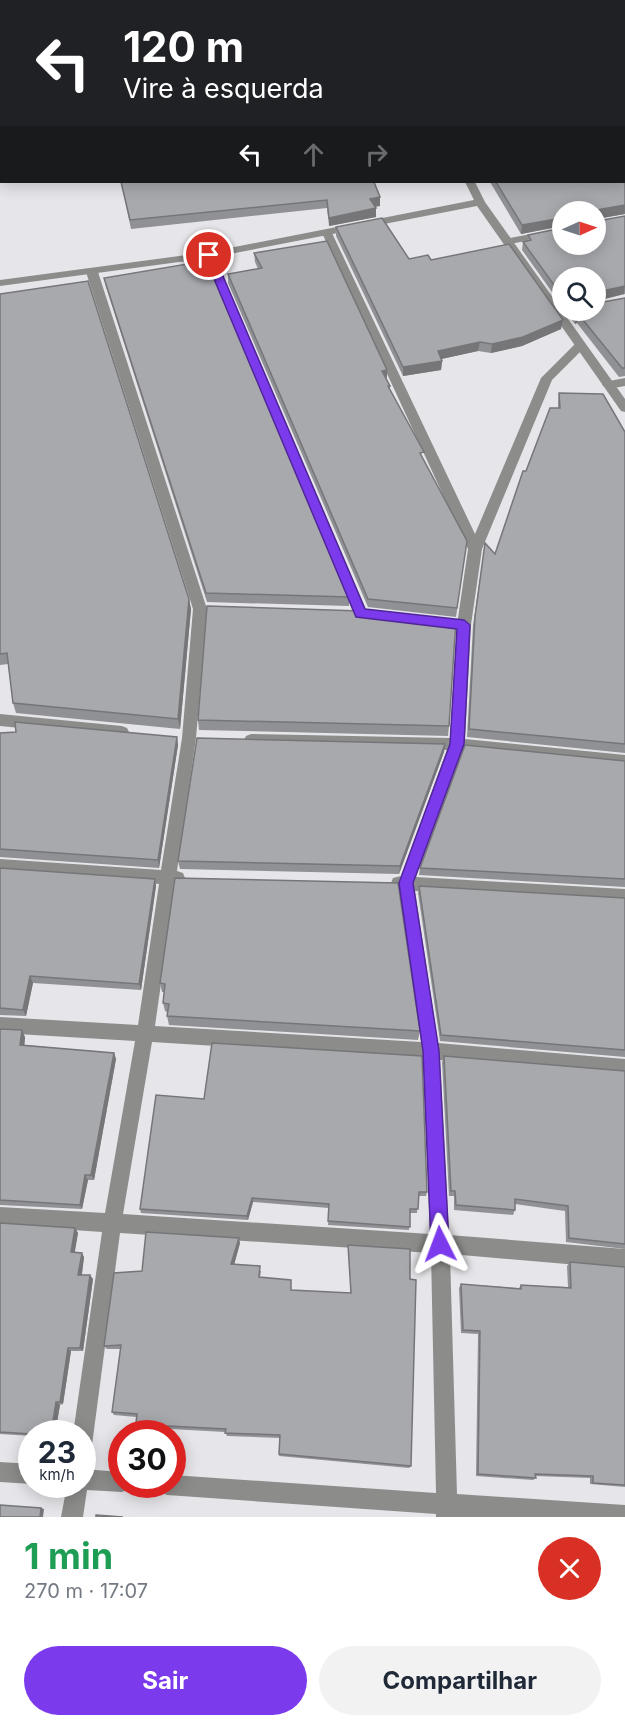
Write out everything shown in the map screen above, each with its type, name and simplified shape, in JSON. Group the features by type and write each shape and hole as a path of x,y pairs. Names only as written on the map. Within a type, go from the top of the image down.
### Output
{"street":[{"path":"470,183 480,202 552,297"},
{"path":"0,283 209,255 480,202"},
{"path":"327,233 475,549"},
{"path":"510,241 552,233"},
{"path":"209,255 361,614"},
{"path":"85,1420 112,1224 145,1033 206,609 92,272"},
{"path":"568,321 580,346 625,408"},
{"path":"447,1511 440,1244 431,1051 406,883 457,744 458,624 475,549 547,378 580,346"},
{"path":"608,385 625,382"},
{"path":"0,720 142,734"},
{"path":"236,739 457,744 625,761"},
{"path":"0,867 192,878"},
{"path":"382,883 625,896"},
{"path":"0,1025 431,1051 625,1067"},
{"path":"0,1216 625,1258"},
{"path":"0,1472 18,1473"},
{"path":"186,1487 447,1511 625,1516"},
{"path":"72,1517 75,1498"}],"building":[{"path":"121,183 374,183 380,197 370,199 376,208 329,218 327,200 130,220"},
{"path":"497,183 625,183 625,205 606,208 606,201 552,201 552,220 522,225"},
{"path":"625,216 625,286 606,290 606,267 552,267 552,282 523,242 531,240 528,235 552,230 552,255 606,255 606,220"},
{"path":"382,218 409,259 428,255 431,260 509,244 552,305 552,321 561,321 523,337 492,344 480,342 438,351 442,361 403,367 336,227"},
{"path":"327,241 387,370 382,371 390,386 388,386 424,452 420,453 467,541 457,608 368,599 228,274 262,268 254,253"},
{"path":"193,263 199,278 213,275 349,597 206,593 104,278"},
{"path":"88,281 189,599 178,719 13,703 7,653 0,654 0,294"},
{"path":"625,298 625,368 622,368 584,321 606,321 606,302"},
{"path":"559,393 603,394 625,432 625,744 469,729 475,617 485,543 495,554 523,471 526,471 550,408 560,408"},
{"path":"207,606 361,611 456,621 449,726 198,720"},
{"path":"15,722 177,737 158,860 0,849 0,733 16,732"},
{"path":"197,738 445,744 400,866 178,861"},
{"path":"465,745 625,761 625,879 420,868"},
{"path":"0,868 155,879 139,984 30,976 23,1010 0,1008"},
{"path":"175,878 398,883 420,1031 167,1016 169,1004 163,1003 165,984 160,983"},
{"path":"419,886 625,898 625,1050 441,1035"},
{"path":"0,1029 22,1030 20,1045 114,1053 91,1175 85,1175 80,1205 0,1200"},
{"path":"212,1043 422,1056 427,1192 419,1192 418,1209 410,1209 410,1227 328,1221 329,1204 252,1198 247,1216 140,1209 156,1095 204,1099"},
{"path":"444,1056 625,1071 625,1244 569,1238 568,1206 515,1199 515,1210 456,1205 455,1191 451,1191"},
{"path":"0,1223 75,1228 71,1252 82,1253 78,1275 90,1275 80,1348 68,1348 60,1402 56,1402 53,1420 18,1420 18,1433 0,1432"},
{"path":"146,1232 239,1238 231,1264 260,1266 259,1277 291,1280 291,1290 351,1293 348,1245 410,1249 410,1279 416,1280 411,1466 279,1454 280,1435 225,1433 226,1429 186,1427 186,1420 136,1420 137,1414 112,1412 121,1345 104,1346 114,1273 142,1271"},
{"path":"570,1262 625,1267 625,1485 593,1483 593,1476 535,1474 536,1478 478,1474 480,1331 463,1330 461,1284 521,1289 521,1285 571,1288"},
{"path":"0,1505 41,1508 40,1517 0,1517"},
{"path":"96,1515 123,1517 96,1517"}],"route":[{"path":"209,255 361,614 464,625 457,744 406,883 431,1051 440,1244"}]}
